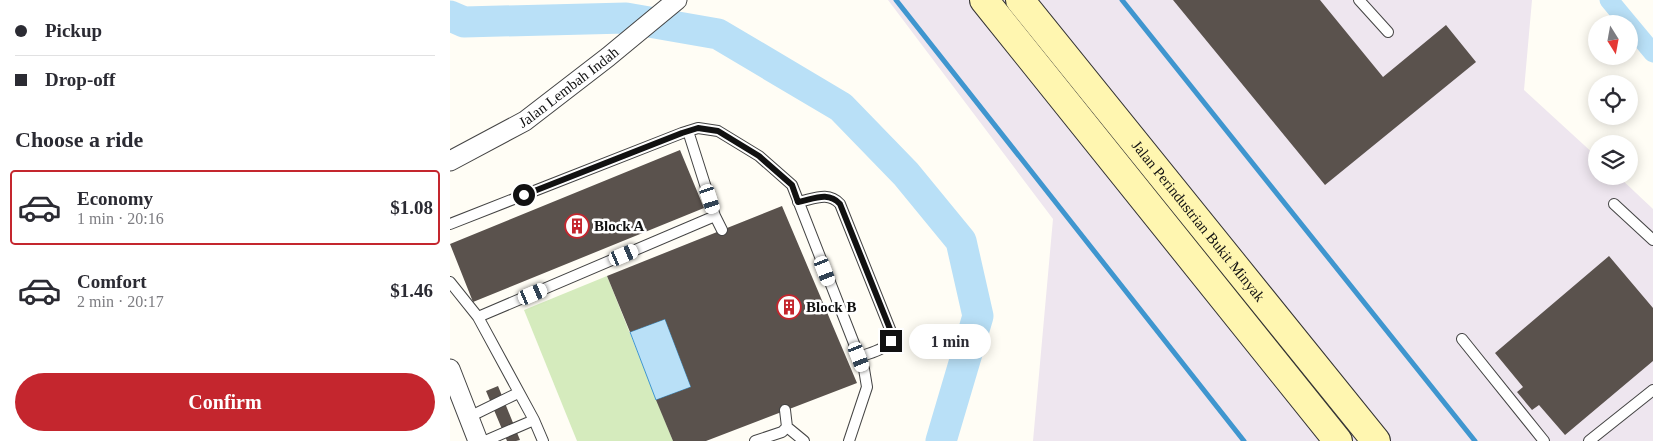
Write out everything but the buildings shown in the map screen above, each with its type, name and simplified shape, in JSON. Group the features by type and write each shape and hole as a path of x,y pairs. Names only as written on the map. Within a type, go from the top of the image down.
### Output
{"main road":[{"name":"Jalan Perindustrian Bukit Minyak","path":"984,0 1338,441"},
{"name":"Jalan Perindustrian Bukit Minyak","path":"1020,0 1376,441"}],"street":[{"name":"Jalan Lembah Indah","path":"450,161 525,121 608,57 677,0"},
{"path":"450,369 478,441"}],"lane":[{"path":"1359,0 1388,32"},
{"path":"450,224 688,131 698,128 718,131 759,156 792,185 859,357 867,387 849,441"},
{"path":"688,131 722,230"},
{"path":"798,202 826,196 834,198 840,204 892,334 891,341 886,347 859,357"},
{"path":"1614,204 1653,240"},
{"path":"478,317 716,216"},
{"path":"450,282 478,317 534,420 543,441"},
{"path":"1462,339 1544,441"},
{"path":"1589,441 1653,390"},
{"path":"469,417 518,393"},
{"path":"784,410 787,428 804,441"},
{"path":"485,441 534,420"},
{"path":"755,441 782,432 787,428"}],"shaded area":[{"path":"888,0 1532,0 1524,90 1588,149 1588,185 1628,185 1653,209 1653,441 1033,441 1053,219"}],"green space":[{"path":"607,276 673,441 577,441 524,310"}],"water":[{"path":"665,319 691,387 656,400 630,332"}],"waterway":[{"path":"896,0 1244,441"},
{"path":"1122,0 1475,441"},
{"path":"1609,0 1622,15"},
{"path":"450,16 464,22 626,18 718,34 841,107 906,174 961,241 978,316 941,441"},
{"path":"1638,35 1653,53"}],"place":[{"name":"Block A","path":"577,226"},
{"name":"Block B","path":"789,307"}],"route":[{"path":"524,195 682,133 698,128 718,131 759,156 792,185 798,202 826,196 834,198 840,204 892,334 891,341"}]}
